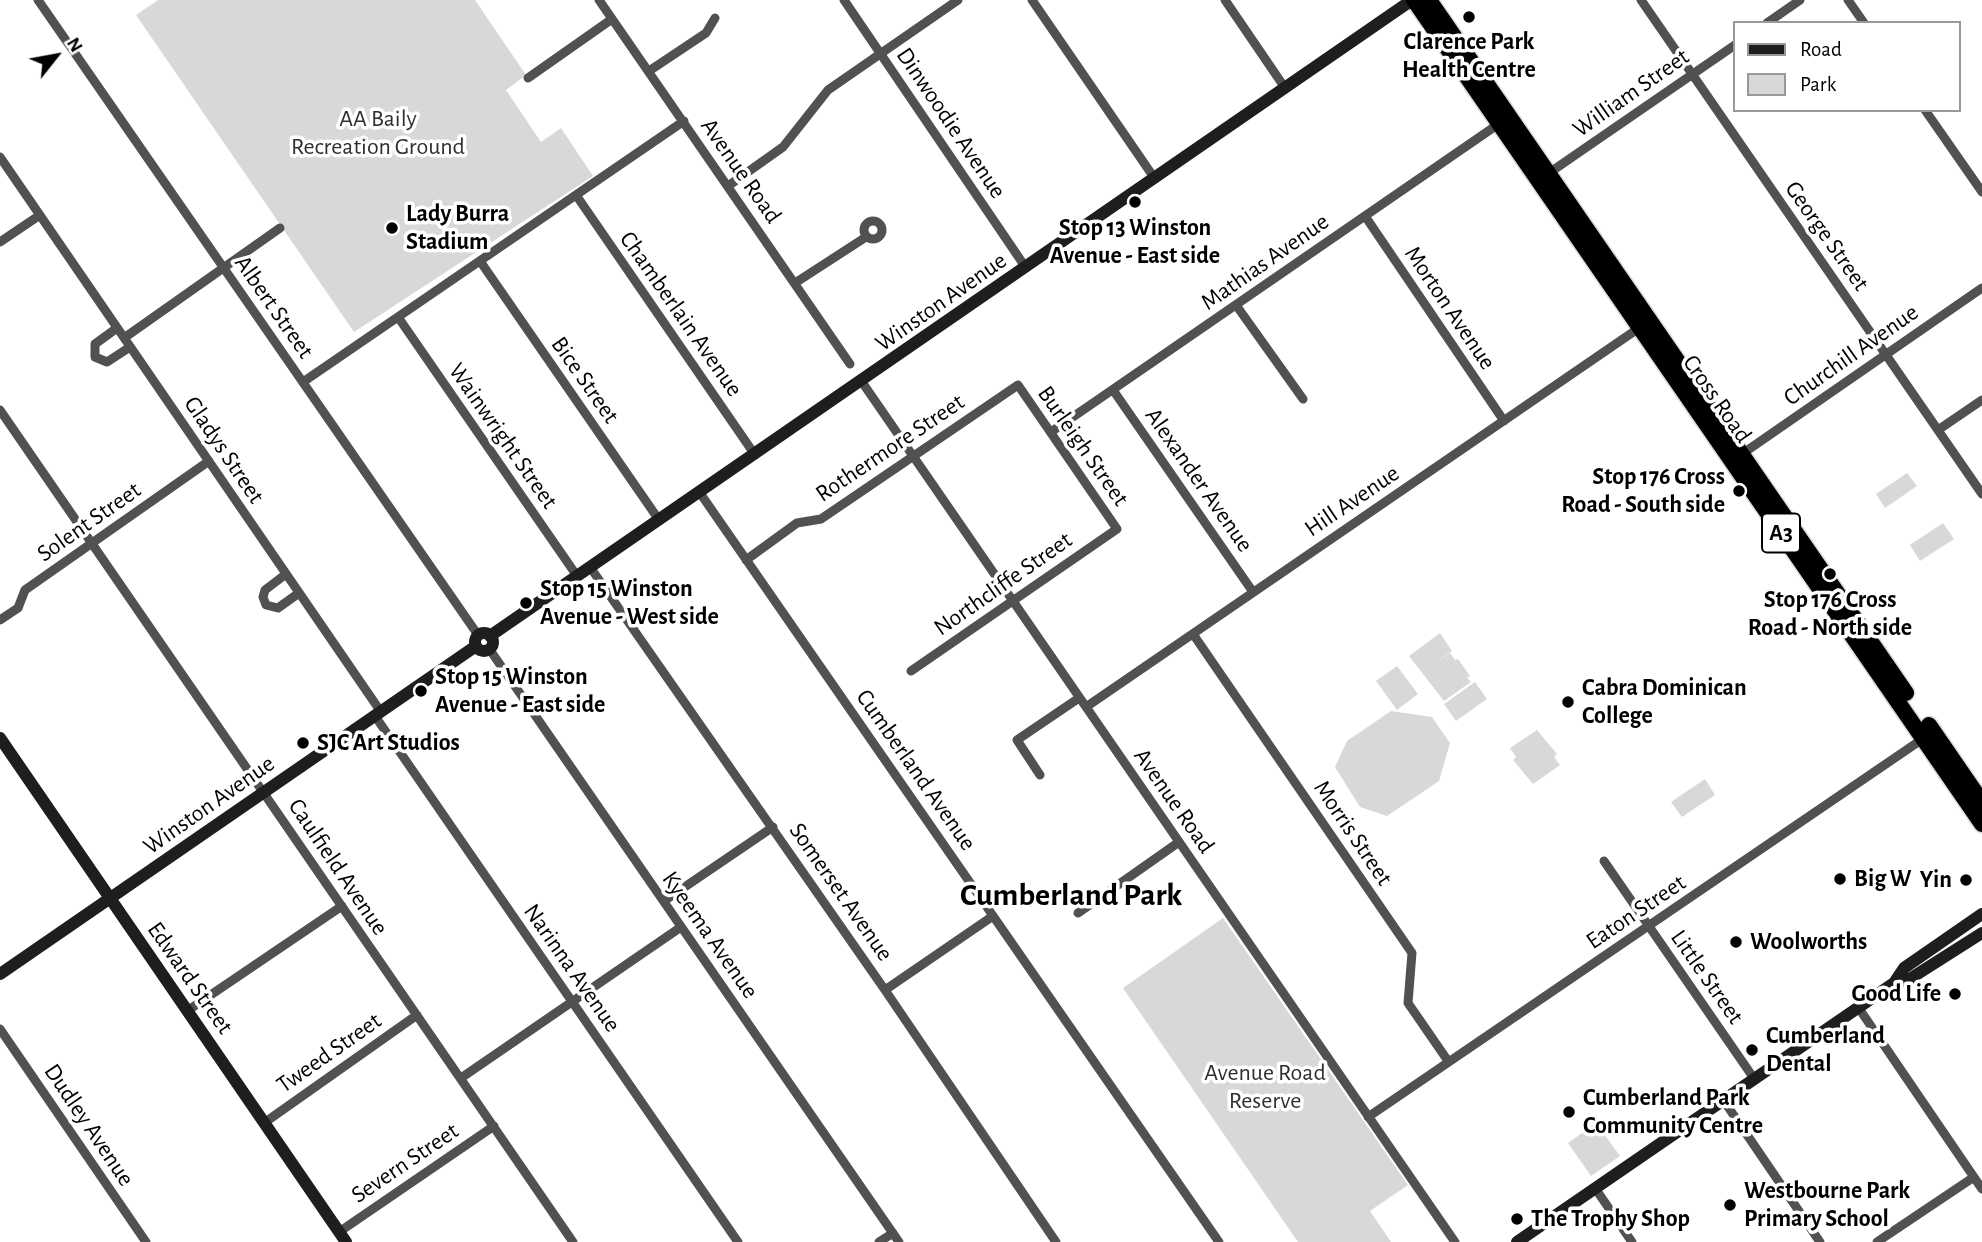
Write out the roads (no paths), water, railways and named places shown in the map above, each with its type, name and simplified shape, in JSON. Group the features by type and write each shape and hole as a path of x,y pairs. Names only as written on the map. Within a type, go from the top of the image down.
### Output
{"highway":[{"name":"Cross Road","path":"1413,0 1505,120"},
{"name":"Cross Road","path":"1429,0 1505,120 1645,324 1929,735 1982,802"},
{"name":"Cross Road","path":"1929,735 1982,824"}],"street":[{"name":"Albert Street","path":"38,0 482,639"},
{"name":"Avenue Road","path":"599,0 850,364"},
{"name":"Dinwoodie Avenue","path":"844,0 1027,268"},
{"path":"728,186 783,147 828,90 958,0"},
{"path":"1032,0 1155,178"},
{"path":"1225,0 1285,88"},
{"name":"Winston Avenue","path":"0,974 378,714 482,639 862,382 1413,0"},
{"name":"George Street","path":"1641,0 1982,494"},
{"path":"1770,21 1800,0"},
{"path":"1848,0 1863,21"},
{"path":"649,71 706,33 715,18"},
{"path":"528,78 612,19"},
{"name":"William Street","path":"1544,176 1734,45"},
{"path":"1926,112 1982,192"},
{"name":"Mathias Avenue","path":"1051,432 1505,120"},
{"path":"303,382 684,121"},
{"name":"Gladys Street","path":"0,158 299,593 378,714"},
{"name":"Chamberlain Avenue","path":"576,195 755,455"},
{"path":"0,242 40,215"},
{"name":"Morton Avenue","path":"1364,216 1504,421"},
{"path":"124,338 280,228"},
{"path":"795,283 866,237"},
{"name":"Bice Street","path":"480,261 659,520"},
{"name":"Churchill Avenue","path":"1737,457 1982,288"},
{"path":"1236,305 1303,399"},
{"name":"Wainwright Street","path":"398,317 577,576"},
{"name":"Hill Avenue","path":"1086,707 1645,324"},
{"path":"117,328 95,344 95,358 107,362 130,347"},
{"name":"Avenue Road","path":"862,382 1455,1242"},
{"name":"Rothermore Street","path":"746,560 797,523 821,519 1017,385"},
{"name":"Burleigh Street","path":"1017,385 1117,529"},
{"name":"Alexander Avenue","path":"1113,390 1253,592"},
{"path":"1938,430 1982,400"},
{"name":"Caulfield Avenue","path":"0,410 3,422 264,792 494,1126 568,1240"},
{"name":"Solent Street","path":"0,621 18,608 25,590 209,461"},
{"name":"Cumberland Avenue","path":"700,493 1219,1242"},
{"name":"Northcliffe Street","path":"911,671 1117,529"},
{"name":"Somerset Avenue","path":"590,567 886,990 1056,1242"},
{"path":"286,574 265,590 262,597 266,605 278,608 299,593"},
{"name":"Morris Street","path":"1193,634 1412,953 1408,1003 1448,1061"},
{"path":"482,639 483,651 490,650"},
{"name":"Kyeema Avenue","path":"490,650 899,1242"},
{"path":"1040,775 1017,740 1079,698"},
{"name":"Narinna Avenue","path":"378,714 738,1242"},
{"name":"Eaton Street","path":"1368,1117 1929,735"},
{"name":"Edward Street","path":"0,738 342,1237"},
{"path":"664,901 773,827"},
{"path":"1078,913 1179,842"},
{"name":"Little Street","path":"1604,861 1755,1080"},
{"path":"187,1011 342,906"},
{"path":"1894,983 1904,968 1982,914"},
{"path":"886,990 993,916"},
{"path":"461,1078 681,927"},
{"path":"1517,1242 1894,983 1908,980 1982,933"},
{"path":"1858,1007 1982,1189"},
{"name":"Tweed Street","path":"264,1123 416,1015"},
{"name":"Dudley Avenue","path":"0,1029 146,1242"},
{"path":"1724,1101 1820,1242"},
{"name":"Severn Street","path":"342,1237 494,1126"},
{"path":"1877,1242 1974,1177"},
{"path":"1595,1188 1632,1242"},
{"path":"879,1242 892,1233"}],"place":[{"name":"Clarence Park Health Centre","path":"1469,17"},
{"name":"Stop 13 Winston Avenue - East side","path":"1135,202"},
{"name":"Lady Burra Stadium","path":"392,228"},
{"name":"Stop 176 Cross Road - South side","path":"1739,491"},
{"name":"Stop 176 Cross Road - North side","path":"1830,574"},
{"name":"Stop 15 Winston Avenue - West side","path":"526,603"},
{"name":"Stop 15 Winston Avenue - East side","path":"421,691"},
{"name":"Cabra Dominican College","path":"1568,702"},
{"name":"SJC Art Studios","path":"303,743"},
{"name":"Big W","path":"1840,879"},
{"name":"Yin","path":"1966,880"},
{"name":"Woolworths","path":"1736,942"},
{"name":"Good Life","path":"1955,994"},
{"name":"Cumberland Dental","path":"1752,1050"},
{"name":"Cumberland Park Community Centre","path":"1569,1112"},
{"name":"Westbourne Park Primary School","path":"1730,1205"},
{"name":"The Trophy Shop","path":"1517,1219"}],"district":[{"name":"Cumberland Park","path":"1071,895"}],"park label":[{"name":"AA Baily Recreation Ground","path":"378,133"},
{"name":"Avenue Road Reserve","path":"1265,1087"}]}
